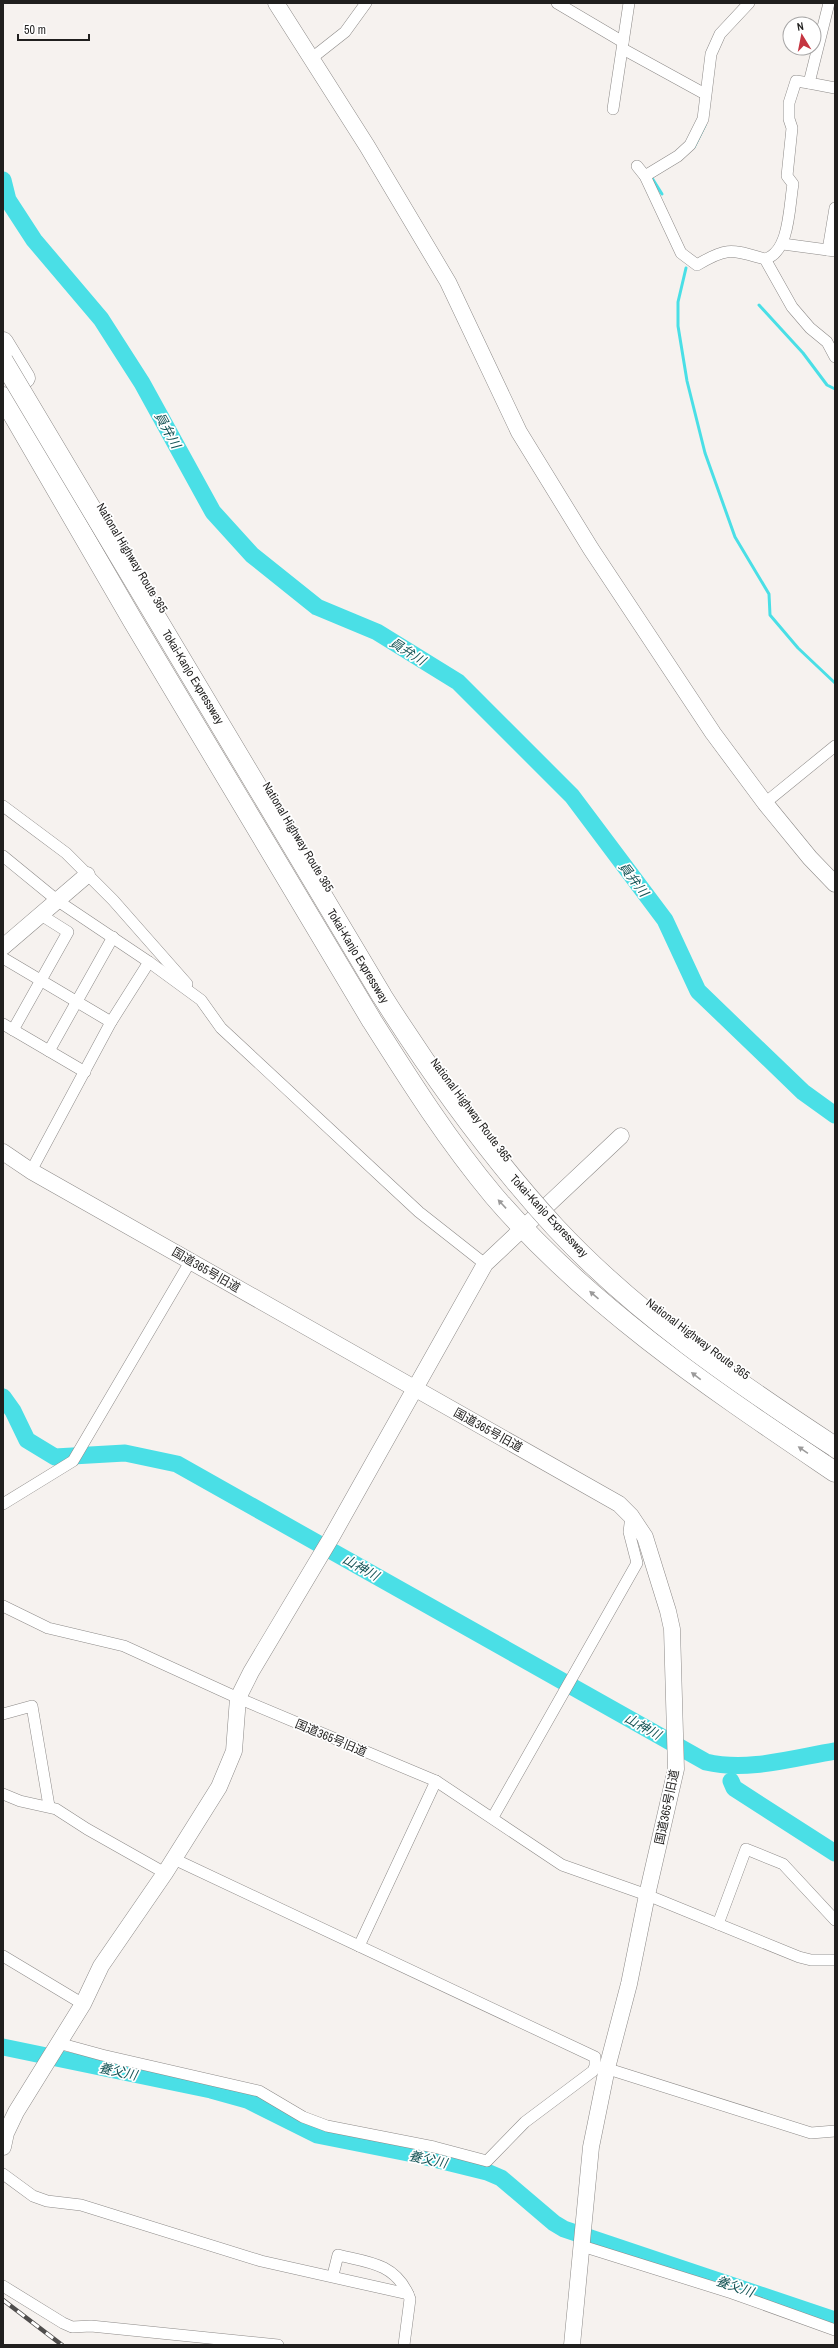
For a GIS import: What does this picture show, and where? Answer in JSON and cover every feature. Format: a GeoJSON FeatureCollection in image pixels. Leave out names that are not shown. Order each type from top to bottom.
{"type":"FeatureCollection","features":[{"type":"Feature","properties":{"kind":"highway","name":"National Highway Route 365"},"geometry":{"type":"LineString","coordinates":[[3,342],[420,1038],[467,1108],[516,1170],[608,1266],[690,1336],[835,1436]]}},
{"type":"Feature","properties":{"kind":"highway","name":"Tokai-Kanjo Expressway"},"geometry":{"type":"LineString","coordinates":[[3,361],[382,996],[420,1057],[476,1132],[556,1228],[601,1272],[655,1318],[713,1364],[835,1447]]}},
{"type":"Feature","properties":{"kind":"highway"},"geometry":{"type":"LineString","coordinates":[[3,397],[133,620],[372,1021],[454,1144],[494,1196],[523,1227],[595,1296],[653,1343],[727,1399],[835,1472]]}},
{"type":"Feature","properties":{"kind":"street"},"geometry":{"type":"LineString","coordinates":[[276,3],[312,58],[448,282],[519,432],[592,549],[673,675],[765,803],[810,858],[835,884]]}},
{"type":"Feature","properties":{"kind":"street"},"geometry":{"type":"LineString","coordinates":[[312,58],[345,32],[366,3]]}},
{"type":"Feature","properties":{"kind":"street"},"geometry":{"type":"LineString","coordinates":[[557,3],[623,45],[705,94]]}},
{"type":"Feature","properties":{"kind":"street"},"geometry":{"type":"LineString","coordinates":[[613,109],[629,3]]}},
{"type":"Feature","properties":{"kind":"street"},"geometry":{"type":"LineString","coordinates":[[645,176],[678,156],[690,145],[703,119],[711,54],[720,34],[749,3]]}},
{"type":"Feature","properties":{"kind":"street"},"geometry":{"type":"LineString","coordinates":[[809,83],[829,3]]}},
{"type":"Feature","properties":{"kind":"street"},"geometry":{"type":"LineString","coordinates":[[765,259],[776,253],[783,244],[793,184],[787,176],[792,128],[789,119],[789,104],[796,81],[835,88]]}},
{"type":"Feature","properties":{"kind":"street"},"geometry":{"type":"LineString","coordinates":[[637,166],[645,176],[681,253],[697,265],[714,255],[735,250],[765,259],[792,307],[810,328],[827,342],[835,357]]}},
{"type":"Feature","properties":{"kind":"street"},"geometry":{"type":"LineString","coordinates":[[783,244],[831,251],[835,208]]}},
{"type":"Feature","properties":{"kind":"street"},"geometry":{"type":"LineString","coordinates":[[765,803],[835,746]]}},
{"type":"Feature","properties":{"kind":"street"},"geometry":{"type":"LineString","coordinates":[[3,806],[66,853],[114,900],[201,1000],[226,1032],[419,1212],[485,1264]]}},
{"type":"Feature","properties":{"kind":"street"},"geometry":{"type":"LineString","coordinates":[[3,856],[58,901],[113,937],[201,1000]]}},
{"type":"Feature","properties":{"kind":"street"},"geometry":{"type":"LineString","coordinates":[[87,875],[41,915],[3,956],[111,1022]]}},
{"type":"Feature","properties":{"kind":"street"},"geometry":{"type":"LineString","coordinates":[[41,915],[68,932],[40,980],[8,1027],[85,1072]]}},
{"type":"Feature","properties":{"kind":"street"},"geometry":{"type":"LineString","coordinates":[[49,1051],[113,937]]}},
{"type":"Feature","properties":{"kind":"street"},"geometry":{"type":"LineString","coordinates":[[31,1171],[111,1022],[149,962]]}},
{"type":"Feature","properties":{"kind":"street"},"geometry":{"type":"LineString","coordinates":[[3,2147],[11,2121],[56,2045],[83,2004],[101,1966],[165,1873],[225,1775],[234,1751],[238,1698],[251,1672],[331,1538],[485,1264],[621,1136]]}},
{"type":"Feature","properties":{"kind":"street","name":"国道365号旧道"},"geometry":{"type":"LineString","coordinates":[[3,1152],[31,1171],[190,1262],[619,1504],[630,1516],[645,1537],[664,1592],[672,1629],[676,1769],[647,1895]]}},
{"type":"Feature","properties":{"kind":"street"},"geometry":{"type":"LineString","coordinates":[[3,1504],[73,1461],[190,1262]]}},
{"type":"Feature","properties":{"kind":"street"},"geometry":{"type":"LineString","coordinates":[[493,1817],[637,1563],[629,1532],[630,1516]]}},
{"type":"Feature","properties":{"kind":"street","name":"国道365号旧道"},"geometry":{"type":"LineString","coordinates":[[3,1606],[48,1628],[124,1646],[238,1698],[436,1781],[493,1817],[562,1865],[647,1895],[799,1957],[811,1960],[835,1960]]}},
{"type":"Feature","properties":{"kind":"street"},"geometry":{"type":"LineString","coordinates":[[3,1714],[32,1706],[49,1806]]}},
{"type":"Feature","properties":{"kind":"street"},"geometry":{"type":"LineString","coordinates":[[359,1946],[436,1781]]}},
{"type":"Feature","properties":{"kind":"street"},"geometry":{"type":"LineString","coordinates":[[3,1794],[20,1802],[49,1806],[165,1873]]}},
{"type":"Feature","properties":{"kind":"street"},"geometry":{"type":"LineString","coordinates":[[718,1924],[746,1849],[783,1864],[835,1920]]}},
{"type":"Feature","properties":{"kind":"street"},"geometry":{"type":"LineString","coordinates":[[174,1859],[595,2057],[601,2067]]}},
{"type":"Feature","properties":{"kind":"street"},"geometry":{"type":"LineString","coordinates":[[572,2345],[591,2147],[601,2067],[629,1984],[647,1895]]}},
{"type":"Feature","properties":{"kind":"street"},"geometry":{"type":"LineString","coordinates":[[3,1956],[83,2004]]}},
{"type":"Feature","properties":{"kind":"street"},"geometry":{"type":"LineString","coordinates":[[56,2045],[259,2091],[304,2117],[326,2126],[434,2147],[486,2161],[525,2122],[593,2070],[601,2067],[811,2133],[835,2131]]}},
{"type":"Feature","properties":{"kind":"street"},"geometry":{"type":"LineString","coordinates":[[3,2174],[33,2196],[47,2201],[81,2205],[261,2260],[333,2275],[408,2294]]}},
{"type":"Feature","properties":{"kind":"street"},"geometry":{"type":"LineString","coordinates":[[582,2238],[835,2330]]}},
{"type":"Feature","properties":{"kind":"street"},"geometry":{"type":"LineString","coordinates":[[333,2275],[338,2255],[384,2267],[403,2282],[410,2299],[404,2345]]}},
{"type":"Feature","properties":{"kind":"street"},"geometry":{"type":"LineString","coordinates":[[3,2286],[72,2327],[91,2326],[278,2345]]}},
{"type":"Feature","properties":{"kind":"waterway"},"geometry":{"type":"LineString","coordinates":[[694,147],[705,125]]}},
{"type":"Feature","properties":{"kind":"waterway"},"geometry":{"type":"LineString","coordinates":[[652,178],[662,194]]}},
{"type":"Feature","properties":{"kind":"waterway","name":"員弁川"},"geometry":{"type":"LineString","coordinates":[[3,180],[8,200],[34,240],[101,319],[142,383],[213,512],[252,555],[317,607],[377,632],[458,682],[572,796],[665,920],[698,991],[803,1092],[835,1115]]}},
{"type":"Feature","properties":{"kind":"waterway"},"geometry":{"type":"LineString","coordinates":[[686,268],[678,302],[678,326],[687,381],[705,453],[735,537],[769,594],[770,615],[798,648],[835,683]]}},
{"type":"Feature","properties":{"kind":"waterway"},"geometry":{"type":"LineString","coordinates":[[759,305],[803,353],[827,385],[835,389]]}},
{"type":"Feature","properties":{"kind":"waterway","name":"山神川"},"geometry":{"type":"LineString","coordinates":[[3,1397],[13,1411],[27,1440],[55,1457],[125,1453],[177,1464],[706,1762],[722,1765],[754,1765],[835,1751]]}},
{"type":"Feature","properties":{"kind":"waterway","name":"山神川"},"geometry":{"type":"LineString","coordinates":[[731,1781],[734,1788],[835,1853]]}},
{"type":"Feature","properties":{"kind":"waterway","name":"養父川"},"geometry":{"type":"LineString","coordinates":[[3,2047],[211,2090],[247,2100],[317,2135],[418,2155],[487,2172],[501,2178],[554,2223],[564,2229],[835,2320]]}},
{"type":"Feature","properties":{"kind":"railway"},"geometry":{"type":"LineString","coordinates":[[3,2300],[62,2345]]}}]}
